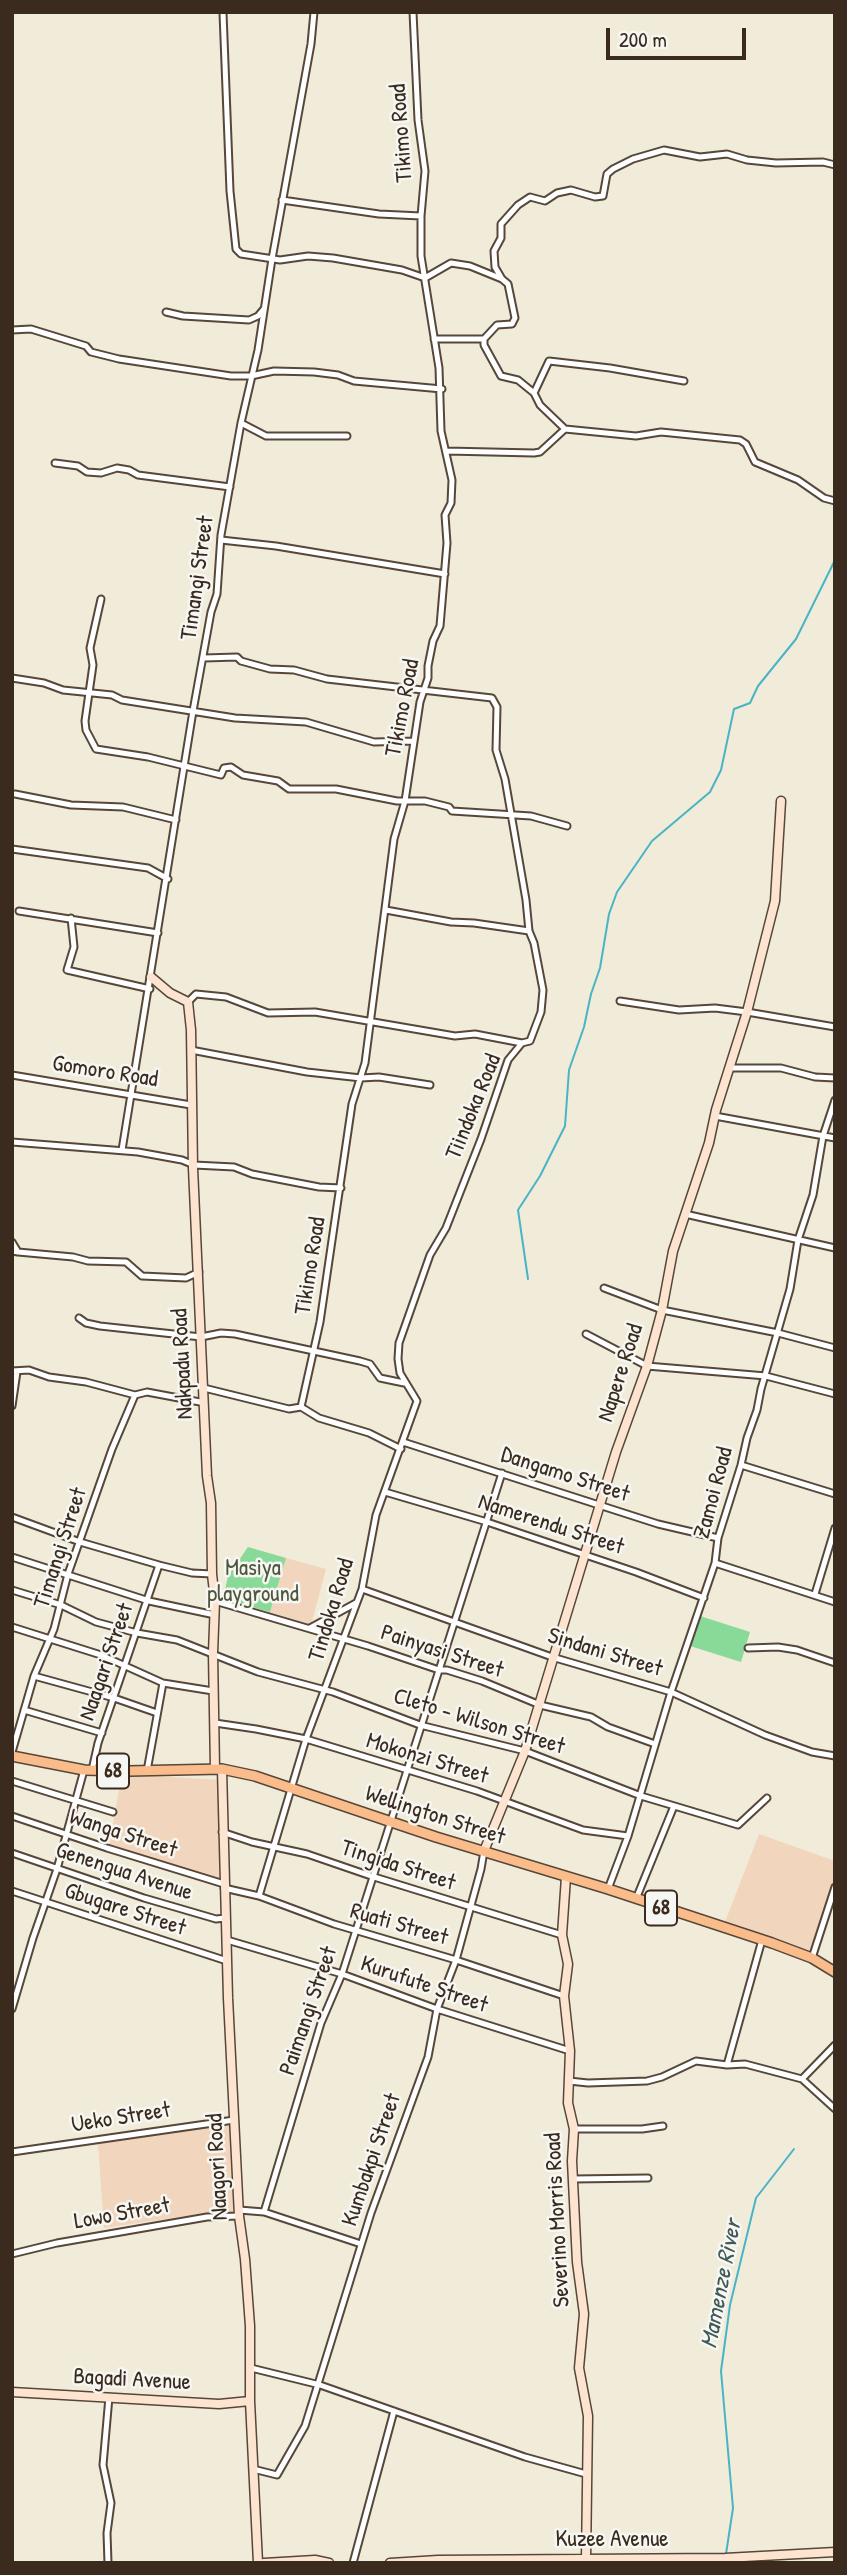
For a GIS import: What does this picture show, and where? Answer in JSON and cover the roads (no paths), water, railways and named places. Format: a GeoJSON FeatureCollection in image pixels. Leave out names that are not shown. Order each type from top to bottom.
{"type":"FeatureCollection","features":[{"type":"Feature","properties":{"kind":"main road","name":"Wellington Street"},"geometry":{"type":"LineString","coordinates":[[12,1754],[88,1770],[218,1769],[255,1776],[389,1822],[608,1889],[762,1940],[812,1958],[835,1972]]}},
{"type":"Feature","properties":{"kind":"street","name":"Timangi Street"},"geometry":{"type":"LineString","coordinates":[[122,1150],[193,711],[211,612],[217,594],[220,540],[265,308],[314,12]]}},
{"type":"Feature","properties":{"kind":"street","name":"Tikimo Road"},"geometry":{"type":"LineString","coordinates":[[301,1407],[315,1352],[341,1188],[343,1152],[352,1104],[361,1078],[376,987],[378,953],[394,839],[405,801],[433,641],[440,626],[447,543],[445,515],[451,503],[452,480],[441,431],[442,389],[421,256],[425,171],[418,120],[413,12]]}},
{"type":"Feature","properties":{"kind":"street"},"geometry":{"type":"LineString","coordinates":[[223,13],[230,191],[236,249],[241,254],[280,260],[309,256],[333,258],[401,270],[425,278],[451,263],[470,266],[508,284],[515,318],[512,324],[498,325],[484,339],[435,339]]}},
{"type":"Feature","properties":{"kind":"street"},"geometry":{"type":"LineString","coordinates":[[502,279],[495,267],[495,251],[501,238],[501,224],[518,205],[530,197],[545,201],[557,193],[571,190],[595,197],[603,196],[607,174],[633,159],[664,150],[700,157],[727,154],[747,160],[776,163],[823,162],[835,165]]}},
{"type":"Feature","properties":{"kind":"street"},"geometry":{"type":"LineString","coordinates":[[282,200],[379,214],[421,216]]}},
{"type":"Feature","properties":{"kind":"street"},"geometry":{"type":"LineString","coordinates":[[166,312],[183,316],[250,320],[265,308]]}},
{"type":"Feature","properties":{"kind":"street"},"geometry":{"type":"LineString","coordinates":[[12,330],[31,329],[86,346],[91,352],[119,359],[231,376],[251,376],[274,371],[314,372],[338,375],[354,381],[442,389]]}},
{"type":"Feature","properties":{"kind":"street"},"geometry":{"type":"LineString","coordinates":[[484,339],[484,345],[501,376],[518,380],[534,393],[540,405],[565,429],[636,436],[661,432],[740,440],[746,443],[755,462],[798,480],[824,498],[835,501]]}},
{"type":"Feature","properties":{"kind":"street"},"geometry":{"type":"LineString","coordinates":[[534,393],[549,361],[684,381]]}},
{"type":"Feature","properties":{"kind":"street"},"geometry":{"type":"LineString","coordinates":[[241,423],[266,436],[347,436]]}},
{"type":"Feature","properties":{"kind":"street"},"geometry":{"type":"LineString","coordinates":[[447,451],[540,452],[565,429]]}},
{"type":"Feature","properties":{"kind":"street"},"geometry":{"type":"LineString","coordinates":[[55,463],[78,466],[87,472],[102,473],[117,468],[138,475],[230,487]]}},
{"type":"Feature","properties":{"kind":"street"},"geometry":{"type":"LineString","coordinates":[[220,540],[276,546],[445,574]]}},
{"type":"Feature","properties":{"kind":"street"},"geometry":{"type":"LineString","coordinates":[[101,599],[90,648],[93,665],[85,721],[86,730],[96,749],[149,757],[221,775],[224,768],[231,767],[243,775],[278,781],[289,789],[327,788],[405,801],[425,801],[449,807],[452,811],[531,816],[567,826]]}},
{"type":"Feature","properties":{"kind":"street"},"geometry":{"type":"LineString","coordinates":[[204,658],[237,657],[241,661],[270,669],[294,670],[327,679],[424,691]]}},
{"type":"Feature","properties":{"kind":"street"},"geometry":{"type":"LineString","coordinates":[[12,678],[44,683],[64,690],[112,695],[122,700],[193,711],[279,722],[306,722],[380,743],[414,741]]}},
{"type":"Feature","properties":{"kind":"street","name":"Tiindoka Road"},"geometry":{"type":"LineString","coordinates":[[403,1442],[417,1401],[404,1382],[398,1359],[399,1343],[430,1255],[446,1228],[481,1139],[508,1060],[522,1043],[530,1041],[541,1012],[543,990],[529,931],[505,779],[496,750],[497,706],[492,698],[424,691]]}},
{"type":"Feature","properties":{"kind":"street"},"geometry":{"type":"LineString","coordinates":[[15,794],[71,804],[123,807],[176,820]]}},
{"type":"Feature","properties":{"kind":"street","name":"Napere Road"},"geometry":{"type":"LineString","coordinates":[[484,1851],[525,1751],[600,1504],[636,1391],[647,1366],[662,1310],[673,1251],[709,1143],[747,1012],[775,901],[781,801]]}},
{"type":"Feature","properties":{"kind":"street"},"geometry":{"type":"LineString","coordinates":[[12,849],[148,868],[168,878]]}},
{"type":"Feature","properties":{"kind":"street"},"geometry":{"type":"LineString","coordinates":[[386,910],[451,922],[529,931]]}},
{"type":"Feature","properties":{"kind":"street"},"geometry":{"type":"LineString","coordinates":[[19,911],[158,933]]}},
{"type":"Feature","properties":{"kind":"street"},"geometry":{"type":"LineString","coordinates":[[71,918],[74,947],[67,970],[150,989]]}},
{"type":"Feature","properties":{"kind":"street"},"geometry":{"type":"LineString","coordinates":[[151,977],[170,993],[188,1002],[196,995],[226,997],[268,1013],[314,1012],[456,1036],[475,1034],[522,1043]]}},
{"type":"Feature","properties":{"kind":"street"},"geometry":{"type":"LineString","coordinates":[[620,1001],[679,1010],[747,1012],[835,1027]]}},
{"type":"Feature","properties":{"kind":"street","name":"Nakpadu Road"},"geometry":{"type":"LineString","coordinates":[[188,1002],[207,1476],[211,1503],[215,1601],[213,1691],[218,1769]]}},
{"type":"Feature","properties":{"kind":"street"},"geometry":{"type":"LineString","coordinates":[[191,1050],[307,1072],[361,1078],[379,1077],[430,1085]]}},
{"type":"Feature","properties":{"kind":"street"},"geometry":{"type":"LineString","coordinates":[[729,1068],[781,1068],[815,1077],[835,1078]]}},
{"type":"Feature","properties":{"kind":"street","name":"Gomoro Road"},"geometry":{"type":"LineString","coordinates":[[12,1075],[191,1105]]}},
{"type":"Feature","properties":{"kind":"street","name":"Zamoi Road"},"geometry":{"type":"LineString","coordinates":[[608,1889],[628,1836],[671,1692],[715,1563],[718,1538],[778,1333],[795,1267],[798,1240],[813,1195],[823,1136],[835,1100]]}},
{"type":"Feature","properties":{"kind":"street"},"geometry":{"type":"LineString","coordinates":[[715,1116],[835,1138]]}},
{"type":"Feature","properties":{"kind":"street"},"geometry":{"type":"LineString","coordinates":[[12,1142],[122,1150],[182,1160],[194,1165],[234,1167],[252,1174],[319,1187],[341,1188]]}},
{"type":"Feature","properties":{"kind":"street"},"geometry":{"type":"LineString","coordinates":[[685,1214],[835,1248]]}},
{"type":"Feature","properties":{"kind":"street"},"geometry":{"type":"LineString","coordinates":[[12,1242],[15,1252],[73,1257],[88,1261],[126,1262],[142,1276],[186,1278],[199,1284]]}},
{"type":"Feature","properties":{"kind":"street"},"geometry":{"type":"LineString","coordinates":[[186,1278],[199,1272]]}},
{"type":"Feature","properties":{"kind":"street"},"geometry":{"type":"LineString","coordinates":[[604,1288],[662,1310],[778,1333],[835,1348]]}},
{"type":"Feature","properties":{"kind":"street"},"geometry":{"type":"LineString","coordinates":[[79,1318],[86,1324],[201,1337],[221,1333],[235,1334],[370,1364],[380,1378],[404,1382]]}},
{"type":"Feature","properties":{"kind":"street"},"geometry":{"type":"LineString","coordinates":[[586,1334],[647,1366],[766,1376],[835,1394]]}},
{"type":"Feature","properties":{"kind":"street"},"geometry":{"type":"LineString","coordinates":[[12,1406],[14,1372],[29,1370],[135,1395],[147,1392],[204,1401]]}},
{"type":"Feature","properties":{"kind":"street"},"geometry":{"type":"LineString","coordinates":[[204,1388],[289,1409],[301,1407],[319,1419],[369,1433],[401,1449]]}},
{"type":"Feature","properties":{"kind":"street","name":"Timangi Street"},"geometry":{"type":"LineString","coordinates":[[12,1754],[34,1676],[61,1605],[68,1574],[112,1449],[135,1395]]}},
{"type":"Feature","properties":{"kind":"street","name":"Dangamo Street"},"geometry":{"type":"LineString","coordinates":[[403,1442],[658,1524],[718,1538]]}},
{"type":"Feature","properties":{"kind":"street","name":"Tindoka Road"},"geometry":{"type":"LineString","coordinates":[[259,1896],[306,1739],[362,1589],[376,1515],[403,1442]]}},
{"type":"Feature","properties":{"kind":"street"},"geometry":{"type":"LineString","coordinates":[[741,1465],[835,1494]]}},
{"type":"Feature","properties":{"kind":"street","name":"Paimangi Street"},"geometry":{"type":"LineString","coordinates":[[264,2212],[321,2023],[342,1974],[419,1725],[502,1474]]}},
{"type":"Feature","properties":{"kind":"street","name":"Namerendu Street"},"geometry":{"type":"LineString","coordinates":[[385,1492],[487,1522],[704,1598]]}},
{"type":"Feature","properties":{"kind":"street"},"geometry":{"type":"LineString","coordinates":[[12,1517],[80,1542],[159,1565],[192,1573],[212,1574]]}},
{"type":"Feature","properties":{"kind":"street"},"geometry":{"type":"LineString","coordinates":[[815,1594],[832,1548],[835,1528]]}},
{"type":"Feature","properties":{"kind":"street"},"geometry":{"type":"LineString","coordinates":[[12,1558],[146,1600],[215,1615]]}},
{"type":"Feature","properties":{"kind":"street"},"geometry":{"type":"LineString","coordinates":[[715,1563],[835,1602]]}},
{"type":"Feature","properties":{"kind":"street","name":"Naagari Street"},"geometry":{"type":"LineString","coordinates":[[12,2009],[77,1800],[126,1666],[159,1565]]}},
{"type":"Feature","properties":{"kind":"street","name":"Sindani Street"},"geometry":{"type":"LineString","coordinates":[[362,1589],[552,1657],[671,1692],[765,1735],[812,1752],[835,1756]]}},
{"type":"Feature","properties":{"kind":"street","name":"Cleto - Wilson Street"},"geometry":{"type":"LineString","coordinates":[[12,1590],[61,1605],[96,1622],[177,1640],[258,1672],[325,1690],[419,1725],[525,1751],[641,1796],[738,1825],[767,1798]]}},
{"type":"Feature","properties":{"kind":"street","name":"Painyasi Street"},"geometry":{"type":"LineString","coordinates":[[215,1601],[482,1681],[540,1704],[591,1717],[608,1727],[655,1744]]}},
{"type":"Feature","properties":{"kind":"street"},"geometry":{"type":"LineString","coordinates":[[310,1628],[356,1603]]}},
{"type":"Feature","properties":{"kind":"street"},"geometry":{"type":"LineString","coordinates":[[12,1627],[102,1655],[163,1683],[213,1691]]}},
{"type":"Feature","properties":{"kind":"street"},"geometry":{"type":"LineString","coordinates":[[748,1648],[778,1647],[797,1650],[835,1663]]}},
{"type":"Feature","properties":{"kind":"street"},"geometry":{"type":"LineString","coordinates":[[34,1676],[157,1713]]}},
{"type":"Feature","properties":{"kind":"street"},"geometry":{"type":"LineString","coordinates":[[147,1771],[163,1683]]}},
{"type":"Feature","properties":{"kind":"street"},"geometry":{"type":"LineString","coordinates":[[24,1710],[102,1733]]}},
{"type":"Feature","properties":{"kind":"street","name":"Mokonzi Street"},"geometry":{"type":"LineString","coordinates":[[215,1723],[306,1739],[477,1791],[583,1830],[628,1836]]}},
{"type":"Feature","properties":{"kind":"street","name":"Naagori Road"},"geometry":{"type":"LineString","coordinates":[[218,1769],[239,2213],[245,2259],[251,2368],[250,2401],[258,2563]]}},
{"type":"Feature","properties":{"kind":"street"},"geometry":{"type":"LineString","coordinates":[[12,1781],[113,1812]]}},
{"type":"Feature","properties":{"kind":"street"},"geometry":{"type":"LineString","coordinates":[[636,1899],[674,1806]]}},
{"type":"Feature","properties":{"kind":"street","name":"Wanga Street"},"geometry":{"type":"LineString","coordinates":[[12,1816],[224,1886]]}},
{"type":"Feature","properties":{"kind":"street","name":"Tingida Street"},"geometry":{"type":"LineString","coordinates":[[222,1832],[307,1854],[562,1935]]}},
{"type":"Feature","properties":{"kind":"street","name":"Kumbakpi Street"},"geometry":{"type":"LineString","coordinates":[[253,2469],[277,2475],[305,2426],[320,2385],[361,2244],[428,2057],[437,2009],[456,1960],[484,1851]]}},
{"type":"Feature","properties":{"kind":"street","name":"Genengua Avenue"},"geometry":{"type":"LineString","coordinates":[[12,1853],[180,1909],[216,1919],[226,1918]]}},
{"type":"Feature","properties":{"kind":"street","name":"Severino Morris Road"},"geometry":{"type":"LineString","coordinates":[[566,1877],[562,1935],[568,1964],[564,1996],[569,2051],[568,2103],[573,2129],[577,2262],[584,2314],[579,2368],[588,2416],[586,2560]]}},
{"type":"Feature","properties":{"kind":"street","name":"Ruati Street"},"geometry":{"type":"LineString","coordinates":[[224,1886],[354,1931],[456,1960],[564,1996]]}},
{"type":"Feature","properties":{"kind":"street"},"geometry":{"type":"LineString","coordinates":[[812,1958],[835,1887]]}},
{"type":"Feature","properties":{"kind":"street","name":"Gbugare Street"},"geometry":{"type":"LineString","coordinates":[[12,1891],[228,1961]]}},
{"type":"Feature","properties":{"kind":"street","name":"Kurufute Street"},"geometry":{"type":"LineString","coordinates":[[227,1940],[342,1974],[437,2009],[569,2051]]}},
{"type":"Feature","properties":{"kind":"street"},"geometry":{"type":"LineString","coordinates":[[727,2066],[762,1940]]}},
{"type":"Feature","properties":{"kind":"street"},"geometry":{"type":"LineString","coordinates":[[802,2078],[833,2050]]}},
{"type":"Feature","properties":{"kind":"street"},"geometry":{"type":"LineString","coordinates":[[569,2081],[647,2081],[696,2061],[727,2066],[745,2064],[802,2078],[835,2109]]}},
{"type":"Feature","properties":{"kind":"street","name":"Ueko Street"},"geometry":{"type":"LineString","coordinates":[[12,2152],[235,2120]]}},
{"type":"Feature","properties":{"kind":"street"},"geometry":{"type":"LineString","coordinates":[[573,2129],[642,2129],[663,2126]]}},
{"type":"Feature","properties":{"kind":"street"},"geometry":{"type":"LineString","coordinates":[[573,2179],[648,2178]]}},
{"type":"Feature","properties":{"kind":"street","name":"Lowo Street"},"geometry":{"type":"LineString","coordinates":[[12,2254],[57,2243],[207,2217],[264,2212],[361,2244]]}},
{"type":"Feature","properties":{"kind":"street"},"geometry":{"type":"LineString","coordinates":[[251,2368],[320,2385],[525,2457],[586,2474]]}},
{"type":"Feature","properties":{"kind":"street","name":"Bagadi Avenue"},"geometry":{"type":"LineString","coordinates":[[12,2392],[219,2404],[250,2401]]}},
{"type":"Feature","properties":{"kind":"street"},"geometry":{"type":"LineString","coordinates":[[108,2563],[107,2533],[111,2503],[103,2465],[109,2397]]}},
{"type":"Feature","properties":{"kind":"street"},"geometry":{"type":"LineString","coordinates":[[354,2563],[394,2411]]}},
{"type":"Feature","properties":{"kind":"street","name":"Kuzee Avenue"},"geometry":{"type":"LineString","coordinates":[[390,2563],[725,2558],[835,2552]]}},
{"type":"Feature","properties":{"kind":"street"},"geometry":{"type":"LineString","coordinates":[[264,2563],[315,2560],[329,2563]]}},
{"type":"Feature","properties":{"kind":"waterway"},"geometry":{"type":"LineString","coordinates":[[528,1279],[518,1210],[540,1176],[565,1126],[569,1070],[600,968],[609,914],[617,892],[652,841],[710,792],[721,770],[734,709],[750,703],[758,686],[796,639],[835,560]]}},
{"type":"Feature","properties":{"kind":"waterway","name":"Mamenze River"},"geometry":{"type":"LineString","coordinates":[[726,2554],[733,2508],[721,2371],[730,2305],[756,2198],[794,2149]]}},
{"type":"Feature","properties":{"kind":"park label","name":"Masiya playground"},"geometry":{"type":"Point","coordinates":[253,1582]}}]}
